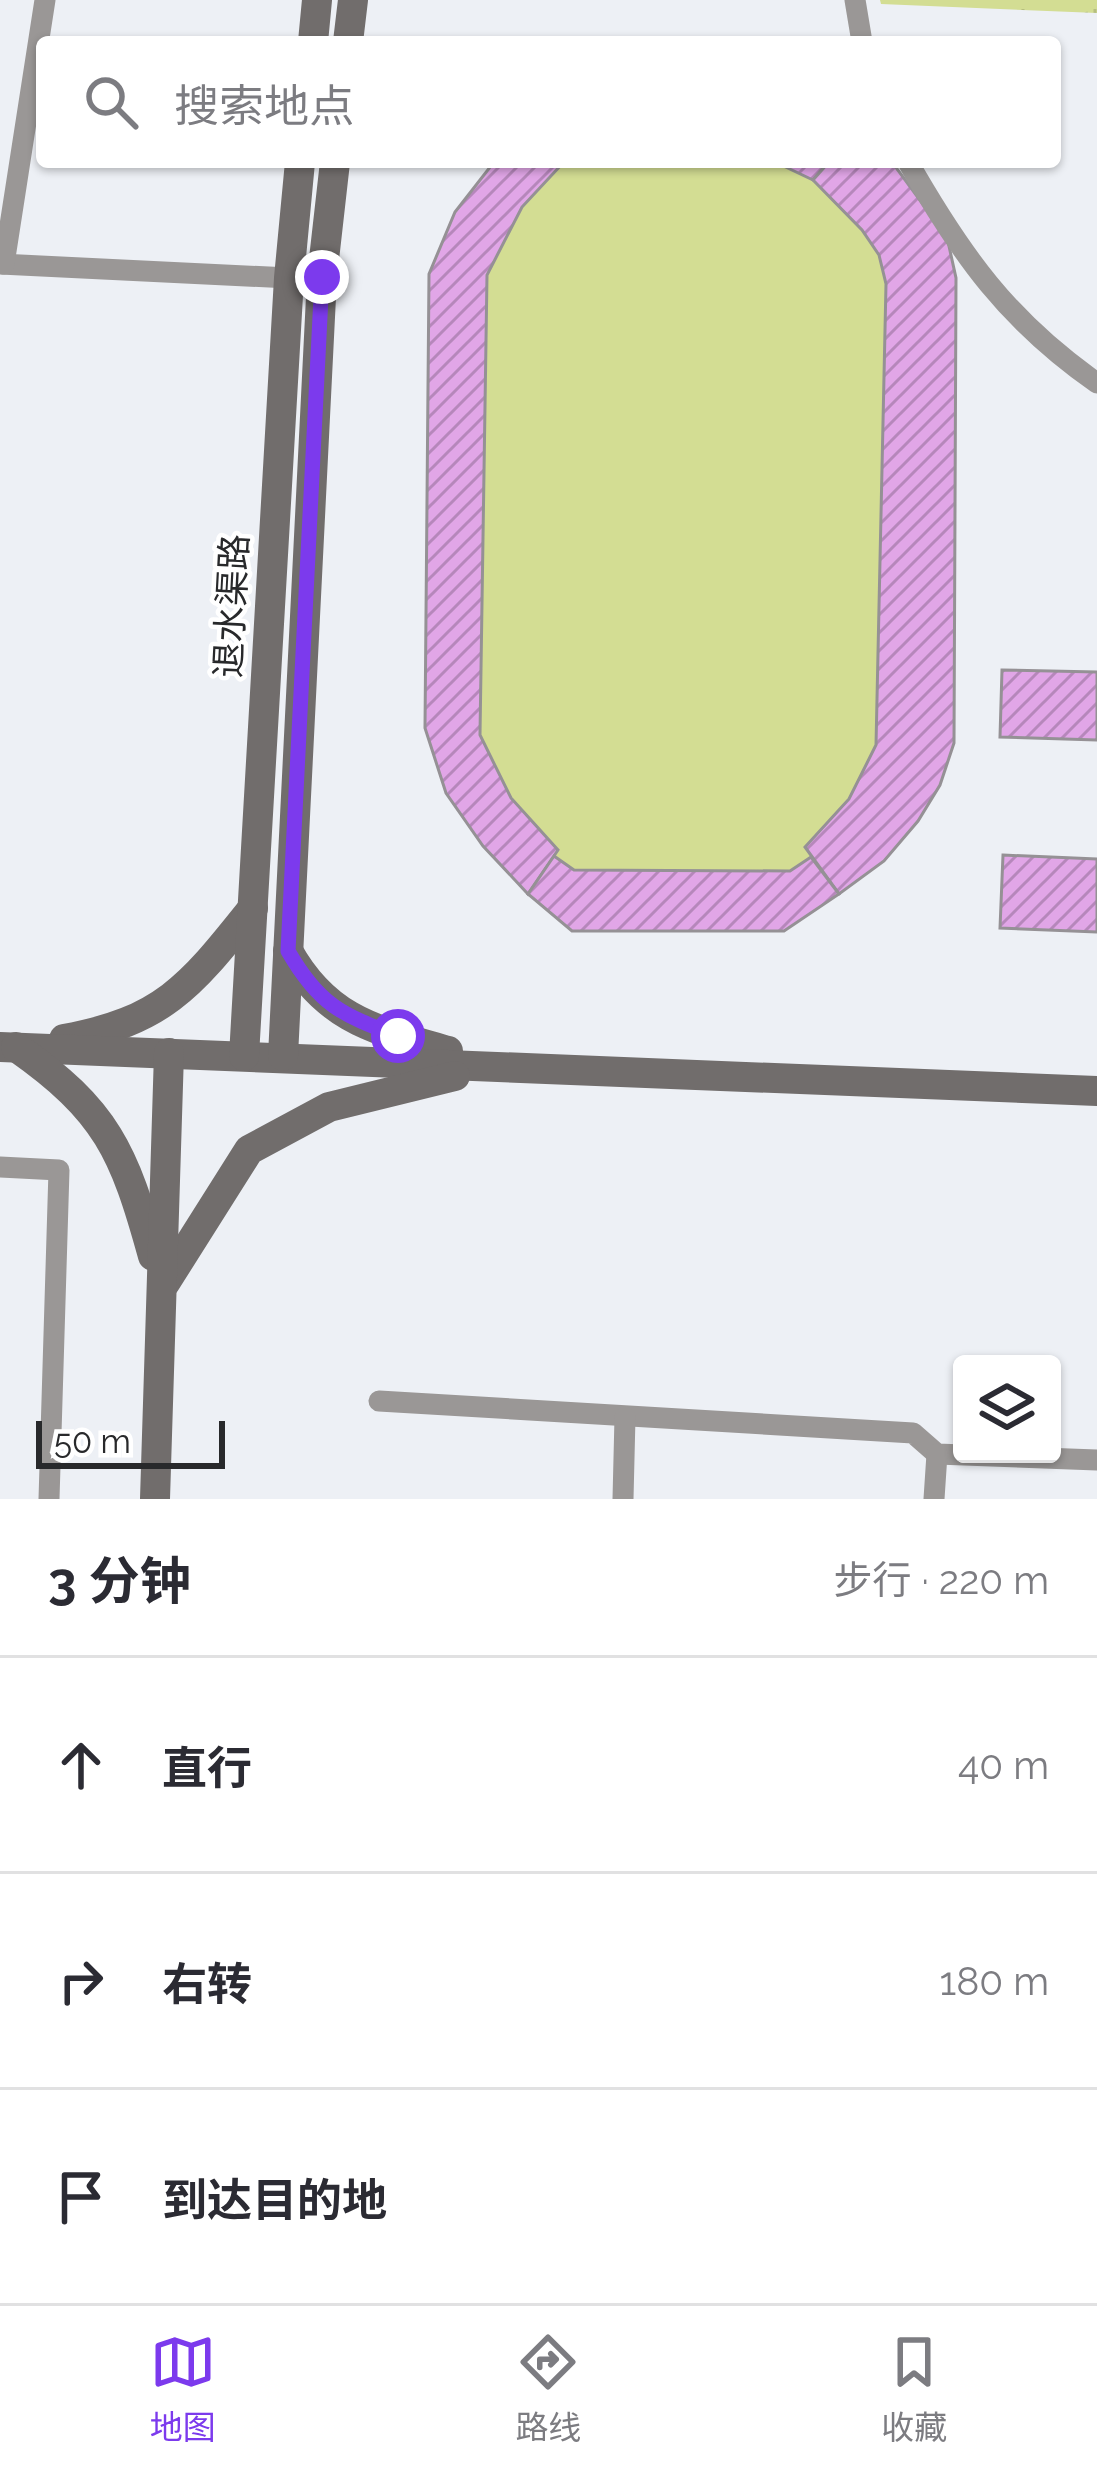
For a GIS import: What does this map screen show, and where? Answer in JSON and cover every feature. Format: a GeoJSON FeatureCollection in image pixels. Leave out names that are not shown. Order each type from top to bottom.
{"type":"FeatureCollection","features":[{"type":"Feature","properties":{"kind":"main road"},"geometry":{"type":"LineString","coordinates":[[314,36],[317,0]]}},
{"type":"Feature","properties":{"kind":"main road"},"geometry":{"type":"LineString","coordinates":[[349,36],[353,0]]}},
{"type":"Feature","properties":{"kind":"main road","name":"退水渠路"},"geometry":{"type":"LineString","coordinates":[[244,1056],[289,278],[300,168]]}},
{"type":"Feature","properties":{"kind":"main road"},"geometry":{"type":"LineString","coordinates":[[283,1056],[322,277],[334,168]]}},
{"type":"Feature","properties":{"kind":"main road"},"geometry":{"type":"LineString","coordinates":[[8,1047],[88,1034],[170,1000],[201,973],[253,908]]}},
{"type":"Feature","properties":{"kind":"main road"},"geometry":{"type":"LineString","coordinates":[[288,951],[307,983],[337,1013],[500,1066]]}},
{"type":"Feature","properties":{"kind":"main road"},"geometry":{"type":"LineString","coordinates":[[8,1047],[1097,1091]]}},
{"type":"Feature","properties":{"kind":"main road"},"geometry":{"type":"LineString","coordinates":[[8,1047],[99,1116],[141,1212],[162,1288]]}},
{"type":"Feature","properties":{"kind":"main road"},"geometry":{"type":"LineString","coordinates":[[155,1499],[169,1053]]}},
{"type":"Feature","properties":{"kind":"main road"},"geometry":{"type":"LineString","coordinates":[[162,1288],[249,1150],[329,1107],[500,1066]]}},
{"type":"Feature","properties":{"kind":"street"},"geometry":{"type":"LineString","coordinates":[[39,36],[45,0]]}},
{"type":"Feature","properties":{"kind":"street"},"geometry":{"type":"LineString","coordinates":[[855,0],[861,36]]}},
{"type":"Feature","properties":{"kind":"street"},"geometry":{"type":"LineString","coordinates":[[36,55],[2,264],[289,278]]}},
{"type":"Feature","properties":{"kind":"street"},"geometry":{"type":"LineString","coordinates":[[912,168],[966,259],[1011,315],[1097,383]]}},
{"type":"Feature","properties":{"kind":"street"},"geometry":{"type":"LineString","coordinates":[[0,1167],[59,1170],[49,1499]]}},
{"type":"Feature","properties":{"kind":"street"},"geometry":{"type":"LineString","coordinates":[[379,1401],[913,1433],[937,1454],[1097,1460]]}},
{"type":"Feature","properties":{"kind":"street"},"geometry":{"type":"LineString","coordinates":[[622,1499],[625,1417]]}},
{"type":"Feature","properties":{"kind":"street"},"geometry":{"type":"LineString","coordinates":[[934,1499],[937,1454]]}},
{"type":"Feature","properties":{"kind":"green space"},"geometry":{"type":"Polygon","coordinates":[[[880,0],[1097,0],[1097,13],[881,4],[880,0]]]}},
{"type":"Feature","properties":{"kind":"green space"},"geometry":{"type":"Polygon","coordinates":[[[489,168],[896,168],[922,200],[954,743],[940,785],[884,861],[784,931],[572,931],[501,865],[448,789],[425,728],[429,274],[455,212],[489,168]]]}},
{"type":"Feature","properties":{"kind":"building"},"geometry":{"type":"Polygon","coordinates":[[[489,168],[558,168],[522,207],[487,275],[480,735],[511,798],[558,850],[528,894],[483,846],[446,793],[425,728],[429,274],[455,212],[489,168]]]}},
{"type":"Feature","properties":{"kind":"building"},"geometry":{"type":"Polygon","coordinates":[[[788,168],[824,168],[813,180],[788,168]]]}},
{"type":"Feature","properties":{"kind":"building"},"geometry":{"type":"Polygon","coordinates":[[[824,168],[896,168],[947,237],[956,278],[954,743],[940,785],[918,821],[884,861],[839,894],[805,847],[849,799],[876,745],[886,284],[879,255],[862,230],[813,180],[824,168]]]}},
{"type":"Feature","properties":{"kind":"building"},"geometry":{"type":"Polygon","coordinates":[[[1002,670],[1097,672],[1097,740],[1000,737],[1002,670]]]}},
{"type":"Feature","properties":{"kind":"building"},"geometry":{"type":"Polygon","coordinates":[[[1003,855],[1097,859],[1097,932],[1000,928],[1003,855]]]}},
{"type":"Feature","properties":{"kind":"building"},"geometry":{"type":"Polygon","coordinates":[[[554,856],[574,870],[790,871],[811,857],[839,894],[784,931],[572,931],[528,894],[554,856]]]}},
{"type":"Feature","properties":{"kind":"route"},"geometry":{"type":"LineString","coordinates":[[322,277],[288,951],[307,983],[337,1013],[398,1036]]}}]}
